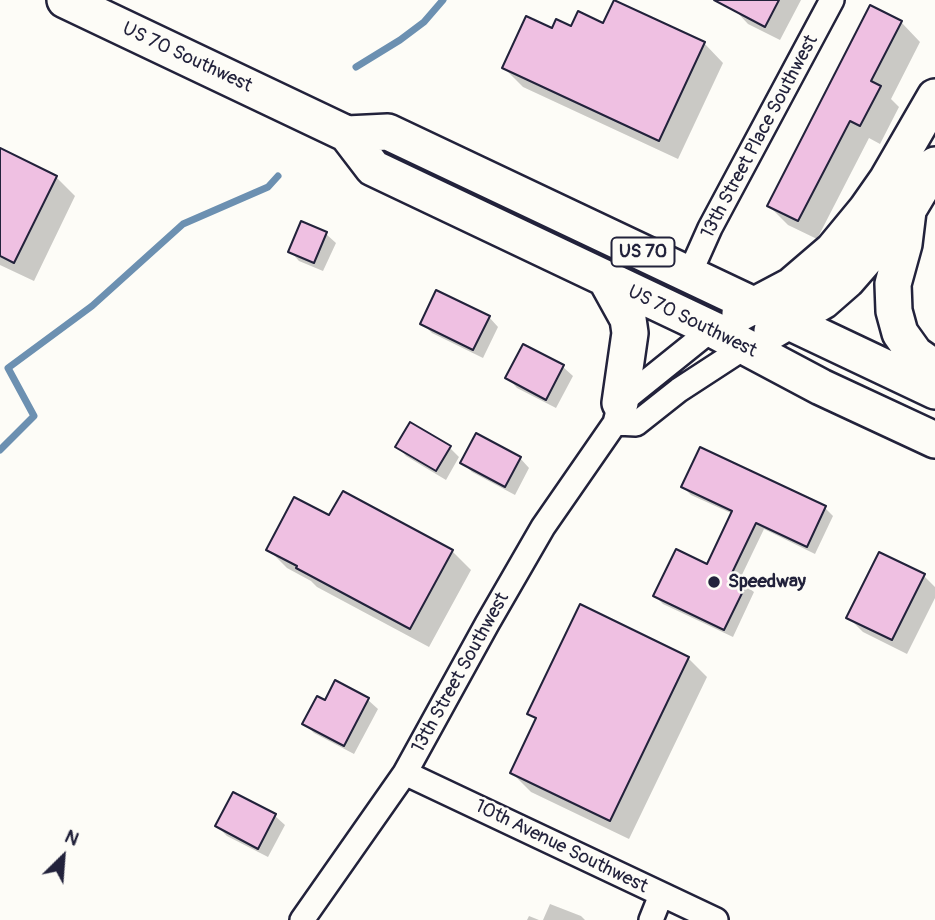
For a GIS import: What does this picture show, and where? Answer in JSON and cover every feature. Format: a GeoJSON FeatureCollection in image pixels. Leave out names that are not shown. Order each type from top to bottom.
{"type":"FeatureCollection","features":[{"type":"Feature","properties":{"kind":"main road","name":"US 70 Southwest"},"geometry":{"type":"LineString","coordinates":[[65,0],[347,134],[373,167],[712,329],[821,387],[935,440]]}},
{"type":"Feature","properties":{"kind":"main road","name":"13th Street Southwest"},"geometry":{"type":"LineString","coordinates":[[712,329],[791,286],[833,250],[887,180],[935,97]]}},
{"type":"Feature","properties":{"kind":"main road","name":"US 70 Southwest"},"geometry":{"type":"LineString","coordinates":[[347,134],[388,132],[935,391]]}},
{"type":"Feature","properties":{"kind":"main road"},"geometry":{"type":"LineString","coordinates":[[744,346],[823,301],[848,280],[908,210],[935,165]]}},
{"type":"Feature","properties":{"kind":"main road"},"geometry":{"type":"LineString","coordinates":[[908,210],[904,244],[894,280],[894,311],[900,332],[915,354],[935,368]]}},
{"type":"Feature","properties":{"kind":"main road"},"geometry":{"type":"LineString","coordinates":[[607,281],[628,318],[630,333],[617,413]]}},
{"type":"Feature","properties":{"kind":"street","name":"13th Street Place Southwest"},"geometry":{"type":"LineString","coordinates":[[689,275],[710,228],[832,0]]}},
{"type":"Feature","properties":{"kind":"street","name":"13th Street Southwest"},"geometry":{"type":"LineString","coordinates":[[302,920],[405,773],[543,527],[617,413],[712,329]]}},
{"type":"Feature","properties":{"kind":"street"},"geometry":{"type":"LineString","coordinates":[[617,413],[636,424],[679,390],[744,346]]}},
{"type":"Feature","properties":{"kind":"street","name":"10th Avenue Southwest"},"geometry":{"type":"LineString","coordinates":[[405,773],[716,920]]}},
{"type":"Feature","properties":{"kind":"street"},"geometry":{"type":"LineString","coordinates":[[651,920],[661,895]]}},
{"type":"Feature","properties":{"kind":"building"},"geometry":{"type":"Polygon","coordinates":[[[614,0],[705,42],[659,141],[502,68],[526,16],[552,28],[556,19],[571,26],[578,11],[603,23],[614,0]]]}},
{"type":"Feature","properties":{"kind":"building"},"geometry":{"type":"Polygon","coordinates":[[[714,0],[779,0],[765,27],[714,0]]]}},
{"type":"Feature","properties":{"kind":"building"},"geometry":{"type":"Polygon","coordinates":[[[870,5],[902,21],[871,81],[881,86],[860,126],[850,121],[798,221],[767,206],[870,5]]]}},
{"type":"Feature","properties":{"kind":"building"},"geometry":{"type":"Polygon","coordinates":[[[0,148],[57,176],[14,263],[0,256],[0,148]]]}},
{"type":"Feature","properties":{"kind":"building"},"geometry":{"type":"Polygon","coordinates":[[[301,221],[327,232],[314,263],[288,252],[301,221]]]}},
{"type":"Feature","properties":{"kind":"building"},"geometry":{"type":"Polygon","coordinates":[[[436,290],[490,316],[473,350],[420,324],[436,290]]]}},
{"type":"Feature","properties":{"kind":"building"},"geometry":{"type":"Polygon","coordinates":[[[523,344],[564,365],[546,400],[505,378],[523,344]]]}},
{"type":"Feature","properties":{"kind":"building"},"geometry":{"type":"Polygon","coordinates":[[[410,422],[451,446],[436,471],[395,447],[410,422]]]}},
{"type":"Feature","properties":{"kind":"building"},"geometry":{"type":"Polygon","coordinates":[[[476,433],[521,457],[505,487],[460,463],[476,433]]]}},
{"type":"Feature","properties":{"kind":"building"},"geometry":{"type":"Polygon","coordinates":[[[700,447],[826,506],[807,547],[756,523],[731,575],[747,583],[724,630],[653,596],[676,549],[707,564],[732,511],[681,487],[700,447]]]}},
{"type":"Feature","properties":{"kind":"building"},"geometry":{"type":"Polygon","coordinates":[[[343,491],[453,550],[410,629],[266,550],[294,497],[329,515],[343,491]]]}},
{"type":"Feature","properties":{"kind":"building"},"geometry":{"type":"Polygon","coordinates":[[[879,552],[925,574],[892,640],[846,618],[879,552]]]}},
{"type":"Feature","properties":{"kind":"building"},"geometry":{"type":"Polygon","coordinates":[[[580,604],[689,657],[610,821],[510,773],[536,718],[527,714],[580,604]]]}},
{"type":"Feature","properties":{"kind":"building"},"geometry":{"type":"Polygon","coordinates":[[[335,680],[369,698],[344,746],[302,724],[317,696],[325,700],[335,680]]]}},
{"type":"Feature","properties":{"kind":"building"},"geometry":{"type":"Polygon","coordinates":[[[233,792],[276,814],[258,849],[215,826],[233,792]]]}},
{"type":"Feature","properties":{"kind":"waterway"},"geometry":{"type":"LineString","coordinates":[[356,67],[424,22],[443,0]]}},
{"type":"Feature","properties":{"kind":"waterway"},"geometry":{"type":"LineString","coordinates":[[0,450],[34,416],[8,368],[92,306],[183,224],[268,187],[278,176]]}},
{"type":"Feature","properties":{"kind":"place","name":"Speedway"},"geometry":{"type":"Point","coordinates":[714,582]}}]}
